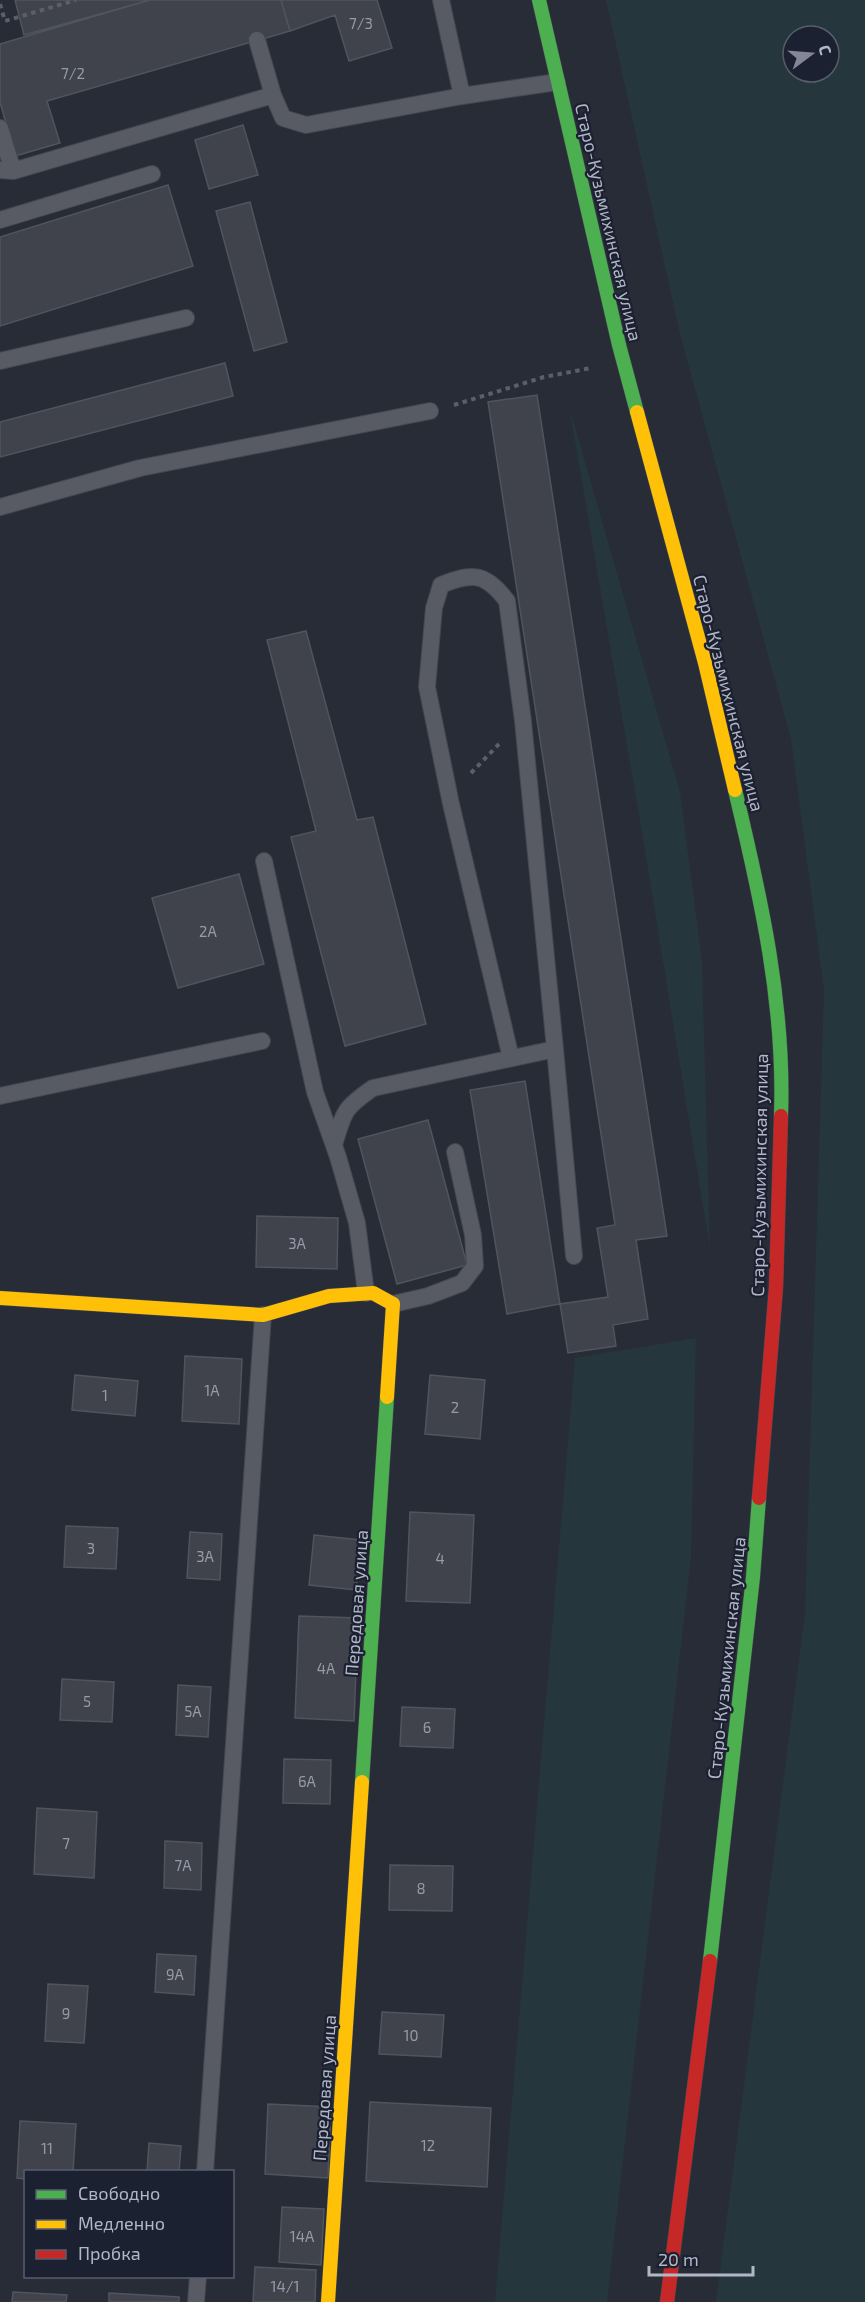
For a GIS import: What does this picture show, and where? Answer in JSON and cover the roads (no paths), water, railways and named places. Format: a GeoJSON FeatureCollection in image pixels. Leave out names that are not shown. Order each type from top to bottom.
{"type":"FeatureCollection","features":[{"type":"Feature","properties":{"kind":"main road","name":"Старо-Кузьмихинская улица"},"geometry":{"type":"LineString","coordinates":[[539,0],[623,362],[705,663],[760,893],[779,1029],[782,1098],[776,1287],[753,1577],[712,1947],[667,2302]]}},
{"type":"Feature","properties":{"kind":"main road"},"geometry":{"type":"LineString","coordinates":[[0,1298],[263,1315],[329,1296],[373,1293],[393,1304]]}},
{"type":"Feature","properties":{"kind":"main road","name":"Передовая улица"},"geometry":{"type":"LineString","coordinates":[[328,2302],[393,1304]]}},
{"type":"Feature","properties":{"kind":"lane"},"geometry":{"type":"LineString","coordinates":[[441,0],[462,96]]}},
{"type":"Feature","properties":{"kind":"lane"},"geometry":{"type":"LineString","coordinates":[[257,40],[273,95],[283,118],[306,125],[462,96],[557,82]]}},
{"type":"Feature","properties":{"kind":"lane"},"geometry":{"type":"LineString","coordinates":[[0,128],[6,171],[273,95]]}},
{"type":"Feature","properties":{"kind":"lane"},"geometry":{"type":"LineString","coordinates":[[0,220],[152,174]]}},
{"type":"Feature","properties":{"kind":"lane"},"geometry":{"type":"LineString","coordinates":[[0,362],[186,318]]}},
{"type":"Feature","properties":{"kind":"lane"},"geometry":{"type":"LineString","coordinates":[[0,507],[140,468],[430,411]]}},
{"type":"Feature","properties":{"kind":"lane"},"geometry":{"type":"LineString","coordinates":[[511,1058],[449,794],[427,687],[434,608],[441,585],[462,577],[481,577],[497,588],[507,601],[523,721],[574,1257]]}},
{"type":"Feature","properties":{"kind":"lane"},"geometry":{"type":"LineString","coordinates":[[264,861],[315,1092],[334,1145],[357,1223],[366,1293]]}},
{"type":"Feature","properties":{"kind":"lane"},"geometry":{"type":"LineString","coordinates":[[0,1096],[262,1041]]}},
{"type":"Feature","properties":{"kind":"lane"},"geometry":{"type":"LineString","coordinates":[[334,1145],[343,1114],[355,1101],[373,1088],[555,1048]]}},
{"type":"Feature","properties":{"kind":"lane"},"geometry":{"type":"LineString","coordinates":[[393,1304],[428,1296],[462,1283],[475,1266],[473,1235],[455,1152]]}},
{"type":"Feature","properties":{"kind":"lane"},"geometry":{"type":"LineString","coordinates":[[205,2170],[263,1315]]}},
{"type":"Feature","properties":{"kind":"lane"},"geometry":{"type":"LineString","coordinates":[[196,2302],[198,2278]]}}]}
